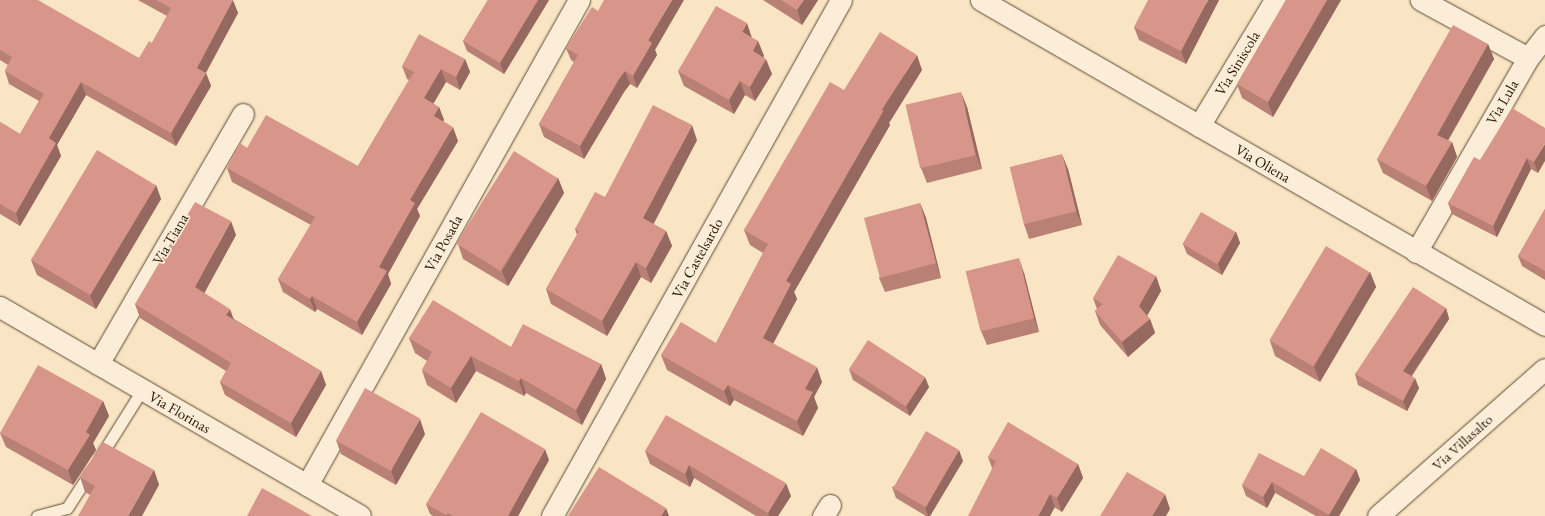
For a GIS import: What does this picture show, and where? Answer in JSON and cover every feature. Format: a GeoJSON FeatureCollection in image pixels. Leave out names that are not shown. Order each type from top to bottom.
{"type":"FeatureCollection","features":[{"type":"Feature","properties":{"kind":"street","name":"Via Posada"},"geometry":{"type":"LineString","coordinates":[[307,485],[579,0]]}},
{"type":"Feature","properties":{"kind":"street","name":"Via Castelsardo"},"geometry":{"type":"LineString","coordinates":[[552,516],[841,0]]}},
{"type":"Feature","properties":{"kind":"street","name":"Via Oliena"},"geometry":{"type":"LineString","coordinates":[[981,0],[1545,325]]}},
{"type":"Feature","properties":{"kind":"street","name":"Via Siniscola"},"geometry":{"type":"LineString","coordinates":[[1199,126],[1275,0]]}},
{"type":"Feature","properties":{"kind":"street"},"geometry":{"type":"LineString","coordinates":[[1421,0],[1528,58]]}},
{"type":"Feature","properties":{"kind":"street","name":"Via Lula"},"geometry":{"type":"LineString","coordinates":[[1416,252],[1528,58],[1545,36]]}},
{"type":"Feature","properties":{"kind":"street","name":"Via Tiana"},"geometry":{"type":"LineString","coordinates":[[98,364],[243,114]]}},
{"type":"Feature","properties":{"kind":"street","name":"Via Florinas"},"geometry":{"type":"LineString","coordinates":[[0,307],[360,516]]}},
{"type":"Feature","properties":{"kind":"street","name":"Via Villasalto"},"geometry":{"type":"LineString","coordinates":[[1378,516],[1545,369]]}},
{"type":"Feature","properties":{"kind":"lane"},"geometry":{"type":"LineString","coordinates":[[37,516],[67,508],[142,390]]}},
{"type":"Feature","properties":{"kind":"building"},"geometry":{"type":"Polygon","coordinates":[[[0,0],[38,0],[139,58],[149,41],[152,43],[171,8],[156,0],[233,0],[197,68],[206,73],[171,133],[81,82],[49,138],[56,143],[16,213],[0,204],[0,122],[20,134],[44,94],[5,71],[12,57],[0,50],[0,0]]]}},
{"type":"Feature","properties":{"kind":"building"},"geometry":{"type":"Polygon","coordinates":[[[488,0],[538,0],[500,63],[463,41],[488,0]]]}},
{"type":"Feature","properties":{"kind":"building"},"geometry":{"type":"Polygon","coordinates":[[[604,0],[672,0],[648,40],[652,43],[633,76],[625,71],[580,146],[539,124],[578,55],[566,48],[592,7],[598,11],[604,0]]]}},
{"type":"Feature","properties":{"kind":"building"},"geometry":{"type":"Polygon","coordinates":[[[781,0],[804,0],[797,10],[781,0]]]}},
{"type":"Feature","properties":{"kind":"building"},"geometry":{"type":"Polygon","coordinates":[[[1148,0],[1208,0],[1181,51],[1134,27],[1148,0]]]}},
{"type":"Feature","properties":{"kind":"building"},"geometry":{"type":"Polygon","coordinates":[[[1286,0],[1327,0],[1268,102],[1237,84],[1286,0]]]}},
{"type":"Feature","properties":{"kind":"building"},"geometry":{"type":"Polygon","coordinates":[[[716,6],[747,23],[742,32],[758,41],[753,51],[766,59],[750,87],[740,81],[729,100],[678,71],[716,6]]]}},
{"type":"Feature","properties":{"kind":"building"},"geometry":{"type":"Polygon","coordinates":[[[1453,25],[1488,44],[1437,135],[1452,142],[1426,186],[1377,159],[1453,25]]]}},
{"type":"Feature","properties":{"kind":"building"},"geometry":{"type":"Polygon","coordinates":[[[880,32],[917,55],[881,111],[884,110],[786,281],[791,284],[763,338],[817,367],[805,389],[813,392],[797,421],[728,385],[724,391],[661,355],[681,322],[716,343],[768,244],[744,230],[830,82],[844,90],[880,32]]]}},
{"type":"Feature","properties":{"kind":"building"},"geometry":{"type":"Polygon","coordinates":[[[419,34],[465,59],[456,77],[441,69],[424,98],[439,107],[434,116],[453,127],[410,200],[415,203],[379,267],[387,271],[357,322],[312,296],[310,299],[278,279],[315,217],[227,168],[240,143],[247,148],[266,115],[358,166],[414,72],[402,66],[419,34]]]}},
{"type":"Feature","properties":{"kind":"building"},"geometry":{"type":"Polygon","coordinates":[[[961,92],[976,155],[920,168],[905,105],[961,92]]]}},
{"type":"Feature","properties":{"kind":"building"},"geometry":{"type":"Polygon","coordinates":[[[653,105],[692,125],[643,218],[666,231],[646,268],[636,262],[602,321],[546,289],[579,231],[575,229],[595,192],[605,197],[653,105]]]}},
{"type":"Feature","properties":{"kind":"building"},"geometry":{"type":"Polygon","coordinates":[[[1512,108],[1545,128],[1545,144],[1534,162],[1527,158],[1493,226],[1448,203],[1474,157],[1480,160],[1512,108]]]}},
{"type":"Feature","properties":{"kind":"building"},"geometry":{"type":"Polygon","coordinates":[[[97,150],[156,186],[90,295],[31,260],[97,150]]]}},
{"type":"Feature","properties":{"kind":"building"},"geometry":{"type":"Polygon","coordinates":[[[514,151],[558,179],[500,271],[456,243],[514,151]]]}},
{"type":"Feature","properties":{"kind":"building"},"geometry":{"type":"Polygon","coordinates":[[[1062,154],[1076,211],[1024,224],[1010,167],[1062,154]]]}},
{"type":"Feature","properties":{"kind":"building"},"geometry":{"type":"Polygon","coordinates":[[[195,202],[231,221],[195,287],[230,309],[226,315],[321,371],[291,423],[220,382],[231,363],[135,304],[195,202]]]}},
{"type":"Feature","properties":{"kind":"building"},"geometry":{"type":"Polygon","coordinates":[[[920,203],[936,263],[880,278],[864,218],[920,203]]]}},
{"type":"Feature","properties":{"kind":"building"},"geometry":{"type":"Polygon","coordinates":[[[1545,209],[1545,271],[1518,256],[1545,209]]]}},
{"type":"Feature","properties":{"kind":"building"},"geometry":{"type":"Polygon","coordinates":[[[1201,212],[1236,232],[1217,264],[1182,244],[1201,212]]]}},
{"type":"Feature","properties":{"kind":"building"},"geometry":{"type":"Polygon","coordinates":[[[1326,246],[1370,272],[1313,367],[1269,340],[1326,246]]]}},
{"type":"Feature","properties":{"kind":"building"},"geometry":{"type":"Polygon","coordinates":[[[1118,255],[1156,276],[1139,306],[1150,319],[1122,342],[1095,311],[1103,304],[1093,298],[1118,255]]]}},
{"type":"Feature","properties":{"kind":"building"},"geometry":{"type":"Polygon","coordinates":[[[1019,258],[1034,318],[981,331],[966,271],[1019,258]]]}},
{"type":"Feature","properties":{"kind":"building"},"geometry":{"type":"Polygon","coordinates":[[[1413,287],[1446,308],[1403,371],[1415,378],[1403,401],[1355,374],[1413,287]]]}},
{"type":"Feature","properties":{"kind":"building"},"geometry":{"type":"Polygon","coordinates":[[[433,300],[511,347],[523,324],[601,364],[576,410],[521,378],[519,381],[471,356],[451,388],[422,370],[432,352],[409,338],[433,300]]]}},
{"type":"Feature","properties":{"kind":"building"},"geometry":{"type":"Polygon","coordinates":[[[868,340],[925,377],[906,406],[849,369],[868,340]]]}},
{"type":"Feature","properties":{"kind":"building"},"geometry":{"type":"Polygon","coordinates":[[[38,365],[103,401],[86,432],[90,435],[68,470],[0,433],[38,365]]]}},
{"type":"Feature","properties":{"kind":"building"},"geometry":{"type":"Polygon","coordinates":[[[365,388],[420,419],[391,471],[336,440],[365,388]]]}},
{"type":"Feature","properties":{"kind":"building"},"geometry":{"type":"Polygon","coordinates":[[[481,412],[545,449],[508,516],[453,516],[448,513],[446,515],[426,504],[481,412]]]}},
{"type":"Feature","properties":{"kind":"building"},"geometry":{"type":"Polygon","coordinates":[[[666,415],[786,483],[768,513],[689,465],[685,474],[645,451],[666,415]]]}},
{"type":"Feature","properties":{"kind":"building"},"geometry":{"type":"Polygon","coordinates":[[[1008,422],[1078,464],[1057,498],[1050,494],[1038,516],[968,516],[996,461],[988,457],[1008,422]]]}},
{"type":"Feature","properties":{"kind":"building"},"geometry":{"type":"Polygon","coordinates":[[[926,431],[959,450],[926,507],[893,488],[926,431]]]}},
{"type":"Feature","properties":{"kind":"building"},"geometry":{"type":"Polygon","coordinates":[[[103,442],[154,470],[128,516],[78,516],[95,486],[80,477],[103,442]]]}},
{"type":"Feature","properties":{"kind":"building"},"geometry":{"type":"Polygon","coordinates":[[[1321,448],[1356,469],[1329,515],[1272,482],[1263,497],[1242,485],[1259,453],[1304,476],[1321,448]]]}},
{"type":"Feature","properties":{"kind":"building"},"geometry":{"type":"Polygon","coordinates":[[[599,467],[666,508],[661,516],[568,516],[599,467]]]}},
{"type":"Feature","properties":{"kind":"building"},"geometry":{"type":"Polygon","coordinates":[[[1127,472],[1165,494],[1152,516],[1100,516],[1127,472]]]}},
{"type":"Feature","properties":{"kind":"building"},"geometry":{"type":"Polygon","coordinates":[[[262,488],[312,516],[247,516],[262,488]]]}}]}
